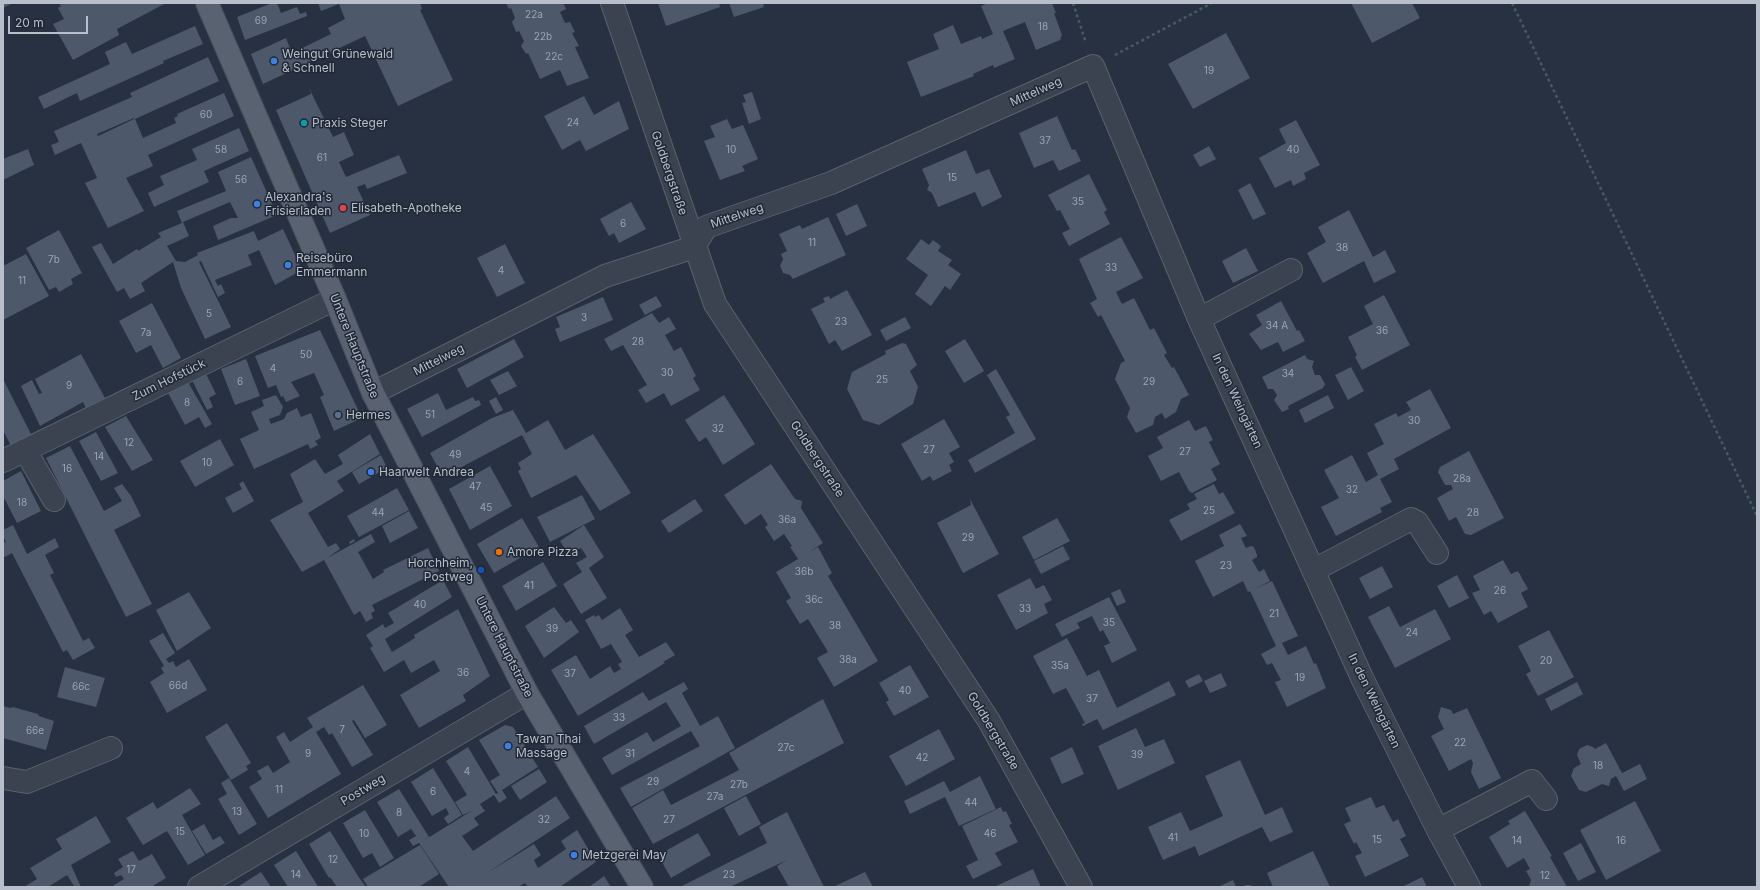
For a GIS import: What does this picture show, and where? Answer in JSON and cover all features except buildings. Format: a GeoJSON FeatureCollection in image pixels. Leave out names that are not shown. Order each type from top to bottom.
{"type":"FeatureCollection","features":[{"type":"Feature","properties":{"kind":"main road","name":"Untere Hauptstraße"},"geometry":{"type":"LineString","coordinates":[[207,3],[335,299],[373,393],[527,693],[642,887]]}},
{"type":"Feature","properties":{"kind":"street","name":"Goldbergstraße"},"geometry":{"type":"LineString","coordinates":[[612,3],[694,247],[715,304],[989,721],[1081,887]]}},
{"type":"Feature","properties":{"kind":"street","name":"Mittelweg"},"geometry":{"type":"LineString","coordinates":[[373,393],[605,276],[694,247],[706,227],[831,183],[1093,66]]}},
{"type":"Feature","properties":{"kind":"street","name":"In den Weingärten"},"geometry":{"type":"LineString","coordinates":[[1093,66],[1199,319],[1314,570],[1362,680],[1438,830],[1469,887]]}},
{"type":"Feature","properties":{"kind":"street"},"geometry":{"type":"LineString","coordinates":[[1199,319],[1291,270]]}},
{"type":"Feature","properties":{"kind":"street","name":"Zum Hofstück"},"geometry":{"type":"LineString","coordinates":[[3,461],[335,299]]}},
{"type":"Feature","properties":{"kind":"street"},"geometry":{"type":"LineString","coordinates":[[25,450],[54,500]]}},
{"type":"Feature","properties":{"kind":"street"},"geometry":{"type":"LineString","coordinates":[[1314,570],[1411,519],[1417,522],[1438,553]]}},
{"type":"Feature","properties":{"kind":"street","name":"Postweg"},"geometry":{"type":"LineString","coordinates":[[199,887],[527,693]]}},
{"type":"Feature","properties":{"kind":"street"},"geometry":{"type":"LineString","coordinates":[[3,778],[26,782],[111,748]]}},
{"type":"Feature","properties":{"kind":"street"},"geometry":{"type":"LineString","coordinates":[[1438,830],[1532,781],[1546,799]]}},
{"type":"Feature","properties":{"kind":"path"},"geometry":{"type":"LineString","coordinates":[[1074,3],[1093,66],[1212,3]]}},
{"type":"Feature","properties":{"kind":"path"},"geometry":{"type":"LineString","coordinates":[[1512,3],[1757,516]]}},
{"type":"Feature","properties":{"kind":"place","name":"Weingut Grünewald & Schnell"},"geometry":{"type":"Point","coordinates":[274,61]}},
{"type":"Feature","properties":{"kind":"place","name":"Praxis Steger"},"geometry":{"type":"Point","coordinates":[304,123]}},
{"type":"Feature","properties":{"kind":"place","name":"Alexandra's Frisierladen"},"geometry":{"type":"Point","coordinates":[257,204]}},
{"type":"Feature","properties":{"kind":"place","name":"Elisabeth-Apotheke"},"geometry":{"type":"Point","coordinates":[343,208]}},
{"type":"Feature","properties":{"kind":"place","name":"Reisebüro Emmermann"},"geometry":{"type":"Point","coordinates":[288,265]}},
{"type":"Feature","properties":{"kind":"place","name":"Hermes"},"geometry":{"type":"Point","coordinates":[338,415]}},
{"type":"Feature","properties":{"kind":"place","name":"Haarwelt Andrea"},"geometry":{"type":"Point","coordinates":[371,472]}},
{"type":"Feature","properties":{"kind":"place","name":"Amore Pizza"},"geometry":{"type":"Point","coordinates":[499,552]}},
{"type":"Feature","properties":{"kind":"place","name":"Horchheim, Postweg"},"geometry":{"type":"Point","coordinates":[481,570]}},
{"type":"Feature","properties":{"kind":"place","name":"Tawan Thai Massage"},"geometry":{"type":"Point","coordinates":[508,746]}},
{"type":"Feature","properties":{"kind":"place","name":"Metzgerei May"},"geometry":{"type":"Point","coordinates":[574,855]}}]}
